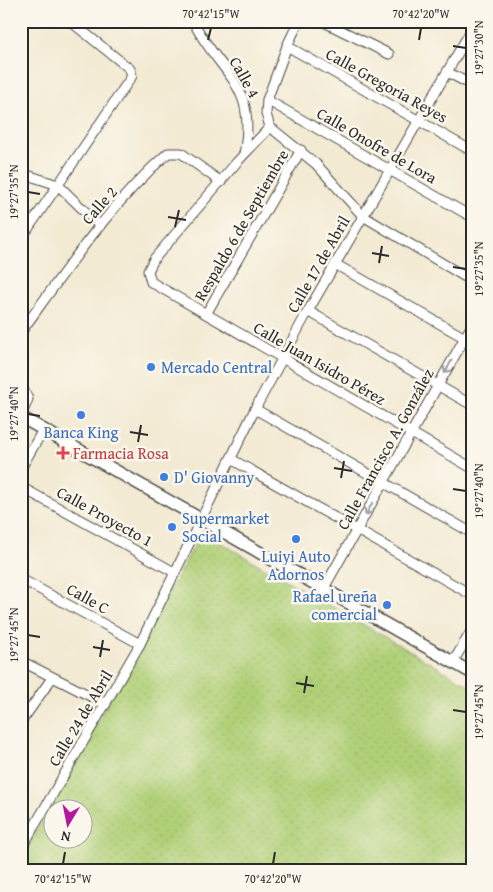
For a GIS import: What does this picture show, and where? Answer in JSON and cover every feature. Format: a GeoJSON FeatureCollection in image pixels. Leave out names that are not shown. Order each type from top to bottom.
{"type":"FeatureCollection","features":[{"type":"Feature","properties":{"kind":"street"},"geometry":{"type":"LineString","coordinates":[[21,239],[132,76],[130,69],[70,21]]}},
{"type":"Feature","properties":{"kind":"street"},"geometry":{"type":"LineString","coordinates":[[299,21],[287,46],[268,100],[266,114],[270,127],[301,150],[363,216],[472,281]]}},
{"type":"Feature","properties":{"kind":"street"},"geometry":{"type":"LineString","coordinates":[[322,21],[389,54]]}},
{"type":"Feature","properties":{"kind":"street","name":"Calle 4"},"geometry":{"type":"LineString","coordinates":[[192,22],[242,95],[248,121],[244,154]]}},
{"type":"Feature","properties":{"kind":"street","name":"Calle 17 de Abril"},"geometry":{"type":"LineString","coordinates":[[200,519],[255,409],[308,311],[472,29]]}},
{"type":"Feature","properties":{"kind":"street","name":"Calle Gregoria Reyes"},"geometry":{"type":"LineString","coordinates":[[287,46],[472,150]]}},
{"type":"Feature","properties":{"kind":"street"},"geometry":{"type":"LineString","coordinates":[[447,72],[472,85]]}},
{"type":"Feature","properties":{"kind":"street","name":"Calle Onofre de Lora"},"geometry":{"type":"LineString","coordinates":[[268,100],[472,217]]}},
{"type":"Feature","properties":{"kind":"street"},"geometry":{"type":"LineString","coordinates":[[221,182],[270,127]]}},
{"type":"Feature","properties":{"kind":"street","name":"Respaldo 6 de Septiembre"},"geometry":{"type":"LineString","coordinates":[[206,314],[301,150]]}},
{"type":"Feature","properties":{"kind":"street","name":"Calle 2"},"geometry":{"type":"LineString","coordinates":[[21,332],[100,226],[153,166],[168,152],[181,153],[221,182]]}},
{"type":"Feature","properties":{"kind":"street"},"geometry":{"type":"LineString","coordinates":[[21,173],[58,185],[100,226]]}},
{"type":"Feature","properties":{"kind":"street","name":"Calle Juan Isidro Pérez"},"geometry":{"type":"LineString","coordinates":[[221,182],[152,262],[149,276],[154,285],[472,468]]}},
{"type":"Feature","properties":{"kind":"street"},"geometry":{"type":"LineString","coordinates":[[335,264],[468,339]]}},
{"type":"Feature","properties":{"kind":"street"},"geometry":{"type":"LineString","coordinates":[[308,311],[472,405]]}},
{"type":"Feature","properties":{"kind":"street","name":"Calle Francisco A. González"},"geometry":{"type":"LineString","coordinates":[[324,588],[437,386],[468,339],[472,324]]}},
{"type":"Feature","properties":{"kind":"street"},"geometry":{"type":"LineString","coordinates":[[21,385],[28,399],[21,417],[472,672]]}},
{"type":"Feature","properties":{"kind":"street"},"geometry":{"type":"LineString","coordinates":[[255,409],[472,533]]}},
{"type":"Feature","properties":{"kind":"street"},"geometry":{"type":"LineString","coordinates":[[21,468],[43,430]]}},
{"type":"Feature","properties":{"kind":"street"},"geometry":{"type":"LineString","coordinates":[[231,459],[472,595]]}},
{"type":"Feature","properties":{"kind":"street","name":"Calle Proyecto 1"},"geometry":{"type":"LineString","coordinates":[[21,487],[174,572]]}},
{"type":"Feature","properties":{"kind":"street","name":"Calle 24 de Abril"},"geometry":{"type":"LineString","coordinates":[[21,849],[140,644],[200,519]]}},
{"type":"Feature","properties":{"kind":"street","name":"Calle C"},"geometry":{"type":"LineString","coordinates":[[21,579],[140,644]]}},
{"type":"Feature","properties":{"kind":"street"},"geometry":{"type":"LineString","coordinates":[[454,662],[472,630]]}},
{"type":"Feature","properties":{"kind":"street"},"geometry":{"type":"LineString","coordinates":[[21,661],[106,704]]}},
{"type":"Feature","properties":{"kind":"street"},"geometry":{"type":"LineString","coordinates":[[21,722],[52,678]]}},
{"type":"Feature","properties":{"kind":"green space"},"geometry":{"type":"Polygon","coordinates":[[[202,532],[472,687],[472,871],[21,871],[21,860],[42,822],[42,850],[92,850],[92,800],[54,800],[202,532]]]}},
{"type":"Feature","properties":{"kind":"place","name":"Mercado Central"},"geometry":{"type":"Point","coordinates":[151,367]}},
{"type":"Feature","properties":{"kind":"place","name":"Banca King"},"geometry":{"type":"Point","coordinates":[81,415]}},
{"type":"Feature","properties":{"kind":"place","name":"Farmacia Rosa"},"geometry":{"type":"Point","coordinates":[63,453]}},
{"type":"Feature","properties":{"kind":"place","name":"D' Giovanny"},"geometry":{"type":"Point","coordinates":[164,477]}},
{"type":"Feature","properties":{"kind":"place","name":"Supermarket Social"},"geometry":{"type":"Point","coordinates":[172,527]}},
{"type":"Feature","properties":{"kind":"place","name":"Luiyi Auto Adornos"},"geometry":{"type":"Point","coordinates":[296,539]}},
{"type":"Feature","properties":{"kind":"place","name":"Rafael ureña comercial"},"geometry":{"type":"Point","coordinates":[387,605]}}]}
